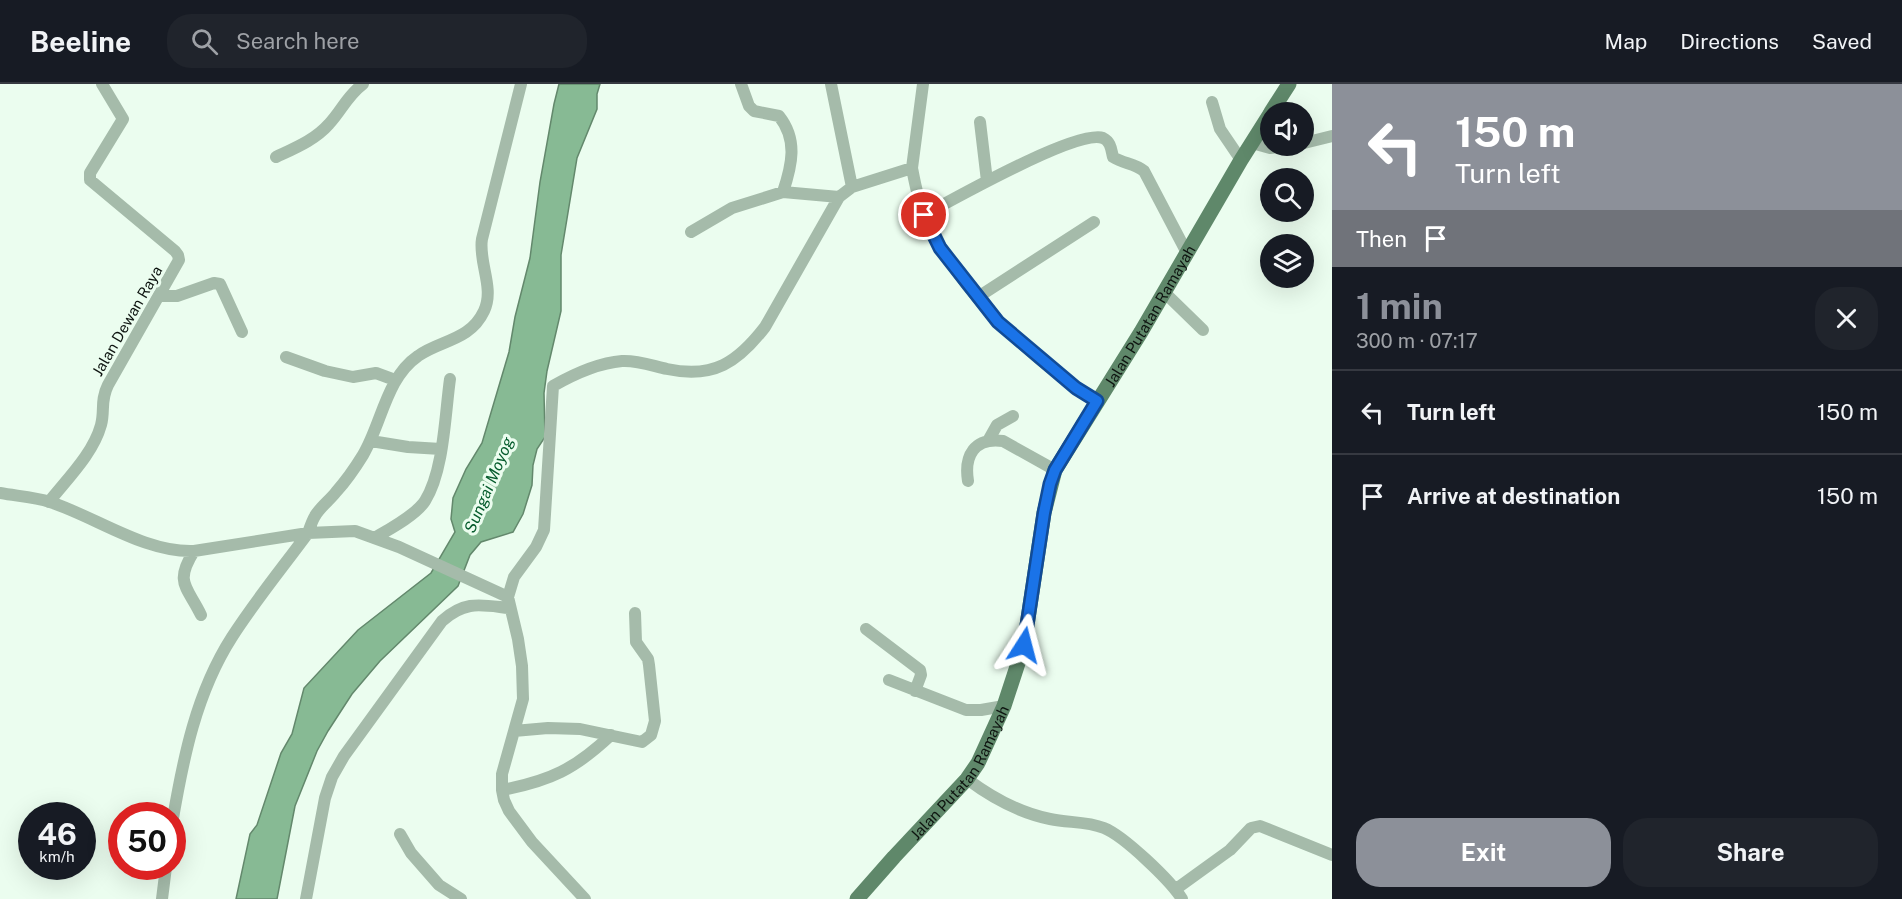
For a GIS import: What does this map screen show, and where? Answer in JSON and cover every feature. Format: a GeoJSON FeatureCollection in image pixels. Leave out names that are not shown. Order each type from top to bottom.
{"type":"FeatureCollection","features":[{"type":"Feature","properties":{"kind":"main road","name":"Jalan Putatan Ramayah"},"geometry":{"type":"LineString","coordinates":[[1277,102],[1287,85]]}},
{"type":"Feature","properties":{"kind":"main road","name":"Jalan Putatan Ramayah"},"geometry":{"type":"LineString","coordinates":[[857,899],[967,779],[989,741],[1004,706],[1024,645],[1044,513],[1055,470],[1260,130]]}},
{"type":"Feature","properties":{"kind":"street","name":"Jalan Dewan Raya"},"geometry":{"type":"LineString","coordinates":[[49,502],[97,435],[101,424],[103,394],[179,260],[178,255],[90,180],[90,174],[123,119],[102,84]]}},
{"type":"Feature","properties":{"kind":"street"},"geometry":{"type":"LineString","coordinates":[[276,157],[320,133],[331,123],[351,93],[363,84]]}},
{"type":"Feature","properties":{"kind":"street"},"geometry":{"type":"LineString","coordinates":[[176,802],[191,729],[206,687],[231,637],[308,533],[314,516],[351,474],[371,441],[395,380],[417,356],[453,341],[465,333],[484,311],[488,290],[480,249],[521,84]]}},
{"type":"Feature","properties":{"kind":"street"},"geometry":{"type":"LineString","coordinates":[[741,84],[749,106],[754,111],[779,116],[789,131],[792,156],[783,192]]}},
{"type":"Feature","properties":{"kind":"street"},"geometry":{"type":"LineString","coordinates":[[831,84],[852,187]]}},
{"type":"Feature","properties":{"kind":"street"},"geometry":{"type":"LineString","coordinates":[[923,84],[912,168],[924,215],[940,248],[998,322],[1076,388],[1097,401]]}},
{"type":"Feature","properties":{"kind":"street"},"geometry":{"type":"LineString","coordinates":[[1212,102],[1220,129],[1241,160]]}},
{"type":"Feature","properties":{"kind":"street"},"geometry":{"type":"LineString","coordinates":[[980,122],[987,181]]}},
{"type":"Feature","properties":{"kind":"street"},"geometry":{"type":"LineString","coordinates":[[1314,140],[1332,136]]}},
{"type":"Feature","properties":{"kind":"street"},"geometry":{"type":"LineString","coordinates":[[924,215],[1027,161],[1069,144],[1099,137],[1106,139],[1110,144],[1113,157],[1120,162],[1135,164],[1144,171],[1187,253]]}},
{"type":"Feature","properties":{"kind":"street"},"geometry":{"type":"LineString","coordinates":[[1252,142],[1260,145]]}},
{"type":"Feature","properties":{"kind":"street"},"geometry":{"type":"LineString","coordinates":[[581,898],[532,842],[509,811],[501,790],[502,774],[523,699],[522,666],[509,603],[514,577],[536,547],[544,530],[553,386],[585,371],[622,361],[692,372],[719,368],[736,359],[765,327],[839,197],[852,187],[912,168]]}},
{"type":"Feature","properties":{"kind":"street"},"geometry":{"type":"LineString","coordinates":[[691,232],[732,208],[783,192],[839,197]]}},
{"type":"Feature","properties":{"kind":"street"},"geometry":{"type":"LineString","coordinates":[[978,297],[1094,222]]}},
{"type":"Feature","properties":{"kind":"street"},"geometry":{"type":"LineString","coordinates":[[159,296],[177,296],[214,283],[220,284],[242,332]]}},
{"type":"Feature","properties":{"kind":"street"},"geometry":{"type":"LineString","coordinates":[[1164,292],[1203,330]]}},
{"type":"Feature","properties":{"kind":"street"},"geometry":{"type":"LineString","coordinates":[[286,357],[334,373],[353,377],[376,373],[395,380]]}},
{"type":"Feature","properties":{"kind":"street"},"geometry":{"type":"LineString","coordinates":[[376,537],[399,523],[424,502],[438,469],[450,379]]}},
{"type":"Feature","properties":{"kind":"street"},"geometry":{"type":"LineString","coordinates":[[968,481],[966,464],[968,457],[973,450],[988,441],[997,425],[1013,416]]}},
{"type":"Feature","properties":{"kind":"street"},"geometry":{"type":"LineString","coordinates":[[371,441],[441,449]]}},
{"type":"Feature","properties":{"kind":"street"},"geometry":{"type":"LineString","coordinates":[[988,441],[1003,441],[1055,470]]}},
{"type":"Feature","properties":{"kind":"street"},"geometry":{"type":"LineString","coordinates":[[0,493],[49,502],[164,549],[177,551],[194,551],[308,533],[355,531],[376,537],[488,588],[509,603]]}},
{"type":"Feature","properties":{"kind":"street"},"geometry":{"type":"LineString","coordinates":[[194,551],[183,570],[183,579],[201,615]]}},
{"type":"Feature","properties":{"kind":"street"},"geometry":{"type":"LineString","coordinates":[[306,899],[325,798],[332,777],[344,756],[442,621],[454,611],[467,606],[509,603]]}},
{"type":"Feature","properties":{"kind":"street"},"geometry":{"type":"LineString","coordinates":[[514,731],[548,728],[580,729],[642,742],[654,729],[655,721],[648,659],[636,642],[634,613]]}},
{"type":"Feature","properties":{"kind":"street"},"geometry":{"type":"LineString","coordinates":[[866,629],[920,670],[921,675],[915,691]]}},
{"type":"Feature","properties":{"kind":"street"},"geometry":{"type":"LineString","coordinates":[[889,680],[966,710],[981,711],[1004,706]]}},
{"type":"Feature","properties":{"kind":"street"},"geometry":{"type":"LineString","coordinates":[[501,790],[542,781],[561,773],[590,755],[611,735]]}},
{"type":"Feature","properties":{"kind":"street"},"geometry":{"type":"LineString","coordinates":[[967,779],[981,790],[1008,804],[1049,819],[1084,822],[1106,828],[1134,848],[1179,894],[1230,850],[1251,828],[1260,826],[1332,855]]}},
{"type":"Feature","properties":{"kind":"street"},"geometry":{"type":"LineString","coordinates":[[400,834],[411,853],[439,885],[461,899]]}},
{"type":"Feature","properties":{"kind":"street"},"geometry":{"type":"LineString","coordinates":[[162,899],[164,880]]}},
{"type":"Feature","properties":{"kind":"water","name":"Sungai Moyog"},"geometry":{"type":"Polygon","coordinates":[[[559,84],[600,84],[597,109],[577,158],[561,255],[561,311],[544,393],[545,437],[537,449],[532,485],[523,514],[513,532],[481,542],[470,555],[458,586],[380,661],[352,694],[328,731],[317,751],[295,806],[277,899],[236,899],[250,834],[257,825],[281,753],[292,734],[304,688],[358,630],[431,573],[455,532],[451,519],[453,498],[466,469],[482,443],[509,352],[530,258],[540,182],[559,84]]]}},
{"type":"Feature","properties":{"kind":"route"},"geometry":{"type":"LineString","coordinates":[[924,215],[940,248],[998,322],[1076,388],[1097,401],[1055,470],[1050,484],[1024,645]]}}]}
